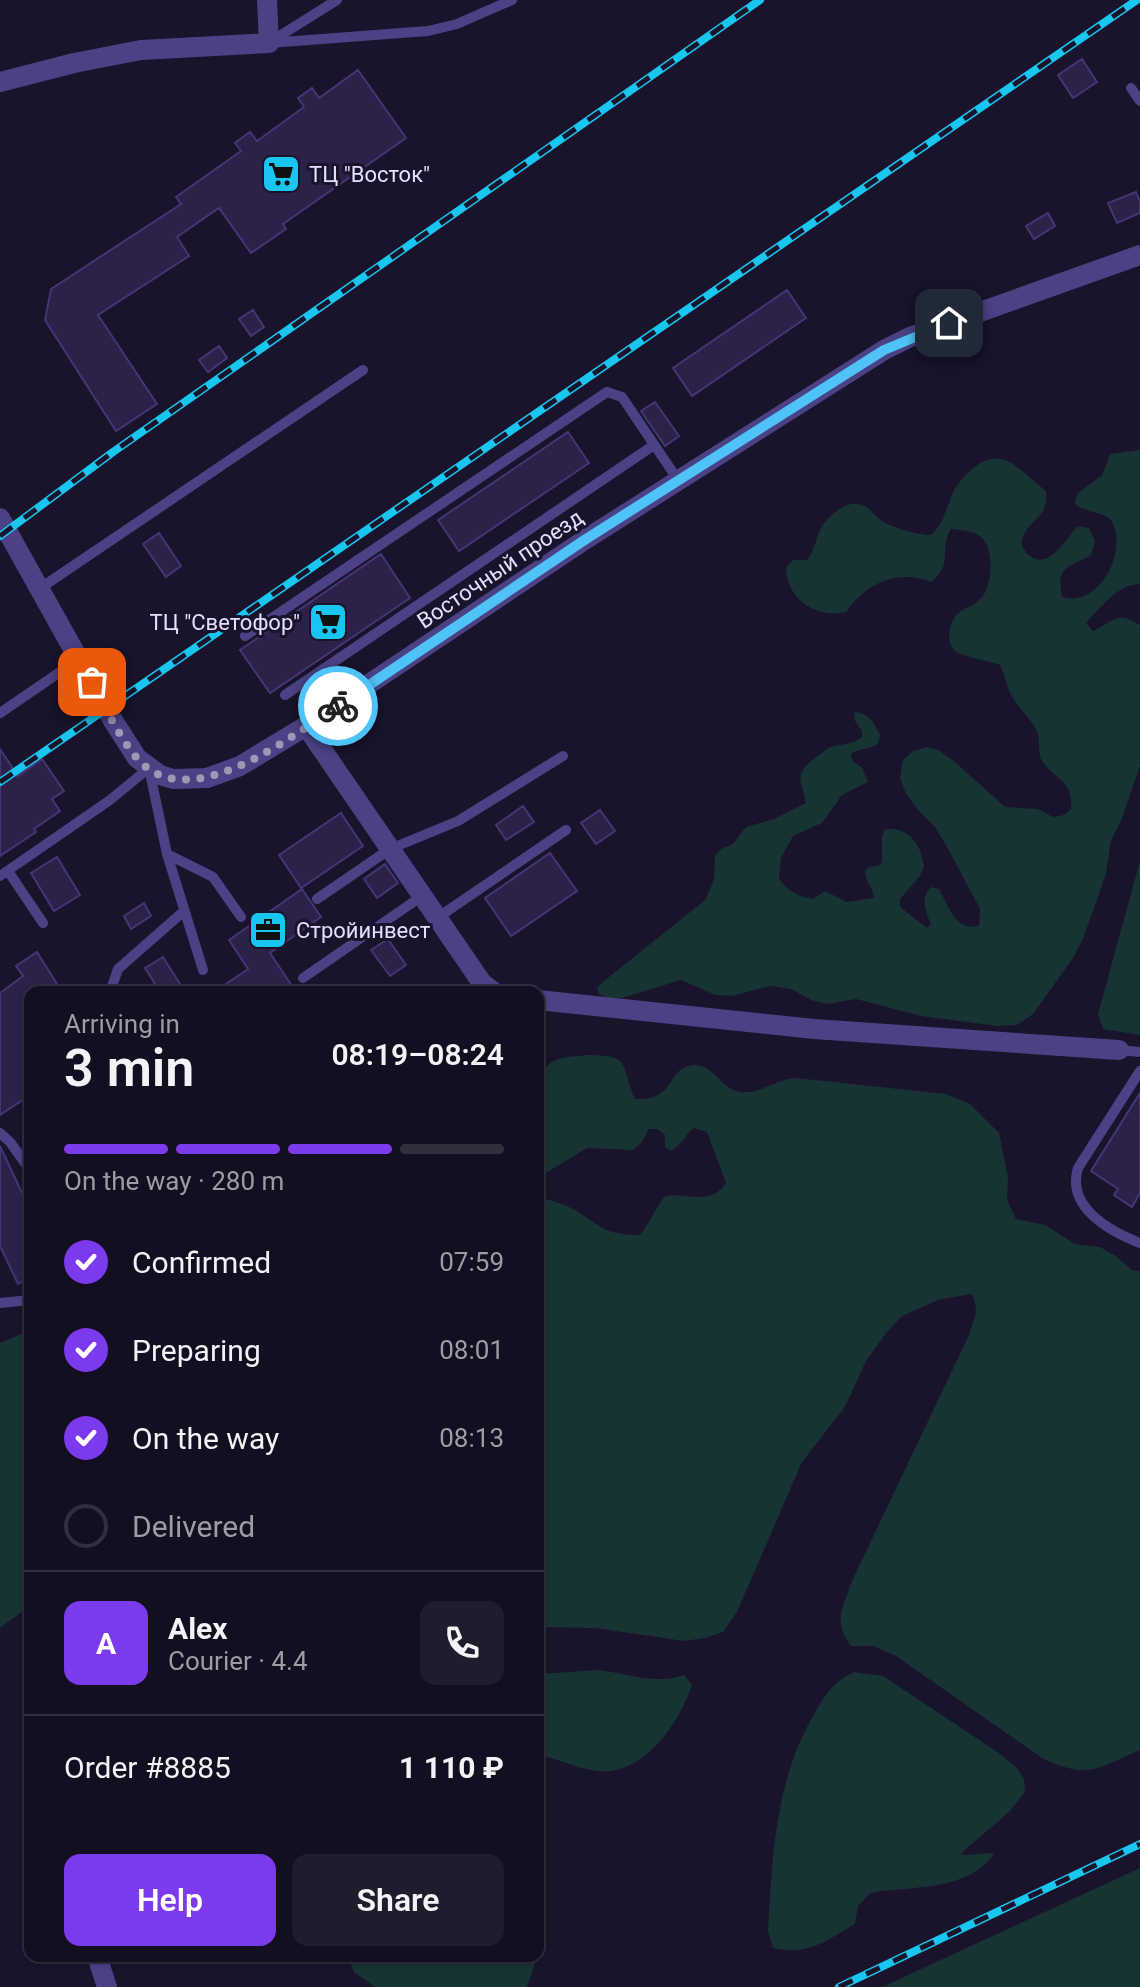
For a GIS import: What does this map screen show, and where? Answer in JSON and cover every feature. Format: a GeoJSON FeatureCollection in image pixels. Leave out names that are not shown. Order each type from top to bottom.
{"type":"FeatureCollection","features":[{"type":"Feature","properties":{"kind":"street"},"geometry":{"type":"LineString","coordinates":[[0,82],[141,50],[269,43],[267,0]]}},
{"type":"Feature","properties":{"kind":"street","name":"Восточный проезд"},"geometry":{"type":"LineString","coordinates":[[149,768],[173,779],[207,778],[240,766],[306,726],[678,480],[884,350],[910,337],[1140,255]]}},
{"type":"Feature","properties":{"kind":"street"},"geometry":{"type":"LineString","coordinates":[[0,518],[124,739],[137,758],[149,768]]}},
{"type":"Feature","properties":{"kind":"street"},"geometry":{"type":"LineString","coordinates":[[306,726],[482,986]]}},
{"type":"Feature","properties":{"kind":"street"},"geometry":{"type":"LineString","coordinates":[[544,1001],[814,1029],[1119,1050]]}},
{"type":"Feature","properties":{"kind":"street"},"geometry":{"type":"LineString","coordinates":[[99,1962],[107,1987]]}},
{"type":"Feature","properties":{"kind":"lane"},"geometry":{"type":"LineString","coordinates":[[269,43],[337,0]]}},
{"type":"Feature","properties":{"kind":"lane"},"geometry":{"type":"LineString","coordinates":[[269,43],[428,31],[457,24],[512,0]]}},
{"type":"Feature","properties":{"kind":"lane"},"geometry":{"type":"LineString","coordinates":[[1131,88],[1140,101]]}},
{"type":"Feature","properties":{"kind":"lane"},"geometry":{"type":"LineString","coordinates":[[39,589],[363,370]]}},
{"type":"Feature","properties":{"kind":"lane"},"geometry":{"type":"LineString","coordinates":[[245,636],[607,392],[622,397],[678,480]]}},
{"type":"Feature","properties":{"kind":"lane"},"geometry":{"type":"LineString","coordinates":[[285,695],[654,445]]}},
{"type":"Feature","properties":{"kind":"lane"},"geometry":{"type":"LineString","coordinates":[[0,713],[79,659]]}},
{"type":"Feature","properties":{"kind":"lane"},"geometry":{"type":"LineString","coordinates":[[317,899],[390,849],[458,821],[563,756]]}},
{"type":"Feature","properties":{"kind":"lane"},"geometry":{"type":"LineString","coordinates":[[43,923],[4,874],[110,800],[149,768],[167,854],[203,970]]}},
{"type":"Feature","properties":{"kind":"lane"},"geometry":{"type":"LineString","coordinates":[[437,918],[566,830]]}},
{"type":"Feature","properties":{"kind":"lane"},"geometry":{"type":"LineString","coordinates":[[167,854],[213,877],[241,917]]}},
{"type":"Feature","properties":{"kind":"lane"},"geometry":{"type":"LineString","coordinates":[[303,978],[422,896]]}},
{"type":"Feature","properties":{"kind":"lane"},"geometry":{"type":"LineString","coordinates":[[112,986],[118,969],[184,911]]}},
{"type":"Feature","properties":{"kind":"lane"},"geometry":{"type":"LineString","coordinates":[[1119,1050],[1140,1052]]}},
{"type":"Feature","properties":{"kind":"lane"},"geometry":{"type":"LineString","coordinates":[[1140,1071],[1078,1168],[1075,1179],[1080,1201],[1093,1214],[1117,1234],[1140,1243]]}},
{"type":"Feature","properties":{"kind":"lane"},"geometry":{"type":"LineString","coordinates":[[0,1133],[24,1162]]}},
{"type":"Feature","properties":{"kind":"lane"},"geometry":{"type":"LineString","coordinates":[[0,1303],[24,1301]]}},
{"type":"Feature","properties":{"kind":"green space"},"geometry":{"type":"Polygon","coordinates":[[[1140,450],[1140,584],[1117,593],[1086,623],[1093,631],[1121,618],[1140,625],[1140,766],[1111,840],[1106,874],[1083,939],[1033,1014],[1017,1025],[997,1026],[921,1016],[856,999],[827,1004],[811,1000],[791,989],[770,986],[732,996],[715,995],[681,980],[622,998],[611,999],[599,994],[597,988],[604,981],[705,900],[714,880],[715,855],[721,849],[733,844],[746,827],[774,819],[806,803],[800,779],[803,769],[827,749],[862,737],[854,712],[870,719],[880,735],[878,744],[850,754],[862,768],[868,782],[842,795],[822,823],[793,836],[781,858],[779,879],[798,895],[813,899],[825,891],[847,902],[874,898],[865,871],[882,862],[882,836],[885,829],[893,829],[913,839],[924,867],[900,899],[900,907],[927,928],[931,924],[925,900],[931,887],[939,889],[958,921],[971,927],[979,926],[980,909],[947,847],[935,827],[906,794],[900,778],[903,760],[913,751],[927,747],[938,750],[1005,807],[1038,809],[1053,817],[1064,815],[1071,809],[1067,786],[1041,758],[1037,732],[1011,695],[1000,665],[956,652],[951,645],[949,632],[954,618],[980,599],[986,590],[991,566],[985,542],[974,533],[951,529],[942,569],[931,582],[906,577],[884,581],[863,593],[846,612],[824,612],[805,604],[791,589],[786,567],[793,560],[807,560],[823,525],[835,512],[851,504],[863,506],[896,527],[931,535],[963,478],[982,462],[1001,459],[1019,468],[1046,491],[1045,508],[1028,527],[1022,540],[1030,556],[1044,559],[1051,556],[1078,526],[1089,528],[1095,541],[1091,555],[1066,569],[1061,579],[1062,597],[1075,598],[1088,594],[1107,575],[1113,562],[1116,534],[1109,518],[1074,503],[1078,493],[1102,475],[1110,454],[1140,450]]]}},
{"type":"Feature","properties":{"kind":"green space"},"geometry":{"type":"Polygon","coordinates":[[[1140,861],[1140,1035],[1103,1029],[1098,1014],[1140,861]]]}},
{"type":"Feature","properties":{"kind":"green space"},"geometry":{"type":"Polygon","coordinates":[[[601,1055],[618,1059],[625,1069],[635,1099],[659,1095],[679,1071],[695,1065],[706,1068],[731,1089],[744,1092],[796,1078],[946,1094],[970,1104],[999,1133],[1008,1177],[1007,1200],[1016,1219],[1045,1225],[1075,1244],[1100,1247],[1133,1271],[1140,1271],[1140,1750],[1092,1769],[1071,1769],[1058,1765],[1042,1758],[896,1656],[873,1646],[851,1646],[842,1629],[841,1614],[852,1581],[968,1337],[976,1310],[971,1294],[938,1300],[902,1316],[887,1332],[866,1361],[845,1407],[802,1462],[737,1612],[723,1632],[684,1641],[595,1628],[544,1627],[544,1199],[571,1208],[611,1231],[640,1235],[665,1196],[706,1197],[726,1183],[707,1132],[694,1128],[671,1151],[665,1147],[665,1135],[657,1129],[649,1129],[633,1150],[587,1148],[544,1174],[544,1071],[549,1064],[567,1057],[601,1055]]]}},
{"type":"Feature","properties":{"kind":"green space"},"geometry":{"type":"Polygon","coordinates":[[[24,1333],[24,1610],[0,1628],[0,1343],[24,1333]]]}},
{"type":"Feature","properties":{"kind":"green space"},"geometry":{"type":"Polygon","coordinates":[[[599,1670],[652,1679],[684,1675],[692,1685],[672,1726],[651,1751],[625,1767],[602,1771],[544,1757],[544,1674],[599,1670]]]}},
{"type":"Feature","properties":{"kind":"green space"},"geometry":{"type":"Polygon","coordinates":[[[854,1672],[883,1676],[999,1753],[1017,1768],[1024,1779],[1025,1792],[1009,1812],[960,1854],[994,1854],[969,1875],[936,1885],[870,1893],[858,1906],[855,1924],[835,1936],[807,1948],[773,1948],[768,1932],[771,1876],[778,1821],[790,1767],[821,1702],[835,1685],[854,1672]]]}},
{"type":"Feature","properties":{"kind":"green space"},"geometry":{"type":"Polygon","coordinates":[[[1140,1868],[1140,1987],[882,1987],[1140,1868]]]}},
{"type":"Feature","properties":{"kind":"green space"},"geometry":{"type":"Polygon","coordinates":[[[544,1885],[545,1893],[544,1924],[544,1885]]]}},
{"type":"Feature","properties":{"kind":"green space"},"geometry":{"type":"Polygon","coordinates":[[[350,1962],[535,1962],[527,1987],[375,1987],[354,1972],[350,1962]]]}},
{"type":"Feature","properties":{"kind":"building"},"geometry":{"type":"Polygon","coordinates":[[[1082,59],[1097,82],[1073,98],[1058,75],[1082,59]]]}},
{"type":"Feature","properties":{"kind":"building"},"geometry":{"type":"Polygon","coordinates":[[[358,70],[406,138],[283,224],[286,229],[251,253],[219,208],[177,237],[189,256],[98,315],[157,404],[116,431],[45,320],[51,289],[181,204],[176,197],[241,151],[235,143],[250,132],[257,141],[304,107],[298,98],[312,88],[319,98],[358,70]]]}},
{"type":"Feature","properties":{"kind":"building"},"geometry":{"type":"Polygon","coordinates":[[[1136,192],[1140,213],[1117,223],[1108,203],[1136,192]]]}},
{"type":"Feature","properties":{"kind":"building"},"geometry":{"type":"Polygon","coordinates":[[[1048,213],[1055,226],[1034,239],[1026,226],[1048,213]]]}},
{"type":"Feature","properties":{"kind":"building"},"geometry":{"type":"Polygon","coordinates":[[[787,290],[806,318],[692,396],[673,368],[787,290]]]}},
{"type":"Feature","properties":{"kind":"building"},"geometry":{"type":"Polygon","coordinates":[[[253,310],[264,327],[251,336],[239,319],[253,310]]]}},
{"type":"Feature","properties":{"kind":"building"},"geometry":{"type":"Polygon","coordinates":[[[219,346],[227,358],[208,372],[199,360],[219,346]]]}},
{"type":"Feature","properties":{"kind":"building"},"geometry":{"type":"Polygon","coordinates":[[[655,402],[679,436],[665,446],[641,411],[655,402]]]}},
{"type":"Feature","properties":{"kind":"building"},"geometry":{"type":"Polygon","coordinates":[[[568,432],[589,463],[459,551],[438,520],[568,432]]]}},
{"type":"Feature","properties":{"kind":"building"},"geometry":{"type":"Polygon","coordinates":[[[159,533],[181,566],[166,577],[143,544],[159,533]]]}},
{"type":"Feature","properties":{"kind":"building","name":"ТЦ \"Светофор\""},"geometry":{"type":"Polygon","coordinates":[[[381,554],[410,598],[270,693],[240,650],[381,554]]]}},
{"type":"Feature","properties":{"kind":"building"},"geometry":{"type":"Polygon","coordinates":[[[0,749],[18,776],[42,759],[64,791],[52,799],[60,811],[0,856],[0,749]]]}},
{"type":"Feature","properties":{"kind":"building"},"geometry":{"type":"Polygon","coordinates":[[[523,806],[534,822],[506,840],[496,825],[523,806]]]}},
{"type":"Feature","properties":{"kind":"building"},"geometry":{"type":"Polygon","coordinates":[[[600,810],[615,831],[596,844],[581,823],[600,810]]]}},
{"type":"Feature","properties":{"kind":"building"},"geometry":{"type":"Polygon","coordinates":[[[341,813],[363,846],[301,888],[279,855],[341,813]]]}},
{"type":"Feature","properties":{"kind":"building"},"geometry":{"type":"Polygon","coordinates":[[[550,853],[577,891],[511,936],[485,898],[550,853]]]}},
{"type":"Feature","properties":{"kind":"building"},"geometry":{"type":"Polygon","coordinates":[[[57,857],[80,895],[54,911],[31,873],[57,857]]]}},
{"type":"Feature","properties":{"kind":"building"},"geometry":{"type":"Polygon","coordinates":[[[385,864],[398,883],[377,898],[364,879],[385,864]]]}},
{"type":"Feature","properties":{"kind":"building"},"geometry":{"type":"Polygon","coordinates":[[[302,889],[321,917],[270,953],[292,986],[223,986],[248,969],[229,940],[302,889]]]}},
{"type":"Feature","properties":{"kind":"building"},"geometry":{"type":"Polygon","coordinates":[[[144,903],[151,916],[131,929],[124,916],[144,903]]]}},
{"type":"Feature","properties":{"kind":"building"},"geometry":{"type":"Polygon","coordinates":[[[388,939],[406,965],[390,976],[371,950],[388,939]]]}},
{"type":"Feature","properties":{"kind":"building"},"geometry":{"type":"Polygon","coordinates":[[[37,952],[58,986],[24,986],[24,1099],[0,1115],[0,993],[23,976],[16,966],[37,952]]]}},
{"type":"Feature","properties":{"kind":"building"},"geometry":{"type":"Polygon","coordinates":[[[163,957],[181,986],[156,986],[145,968],[163,957]]]}},
{"type":"Feature","properties":{"kind":"building"},"geometry":{"type":"Polygon","coordinates":[[[1140,1093],[1140,1193],[1132,1207],[1114,1195],[1118,1189],[1091,1171],[1140,1093]]]}},
{"type":"Feature","properties":{"kind":"building"},"geometry":{"type":"Polygon","coordinates":[[[0,1146],[24,1197],[24,1281],[18,1284],[0,1246],[0,1146]]]}},
{"type":"Feature","properties":{"kind":"railway"},"geometry":{"type":"LineString","coordinates":[[0,536],[113,452],[760,0]]}},
{"type":"Feature","properties":{"kind":"railway"},"geometry":{"type":"LineString","coordinates":[[0,782],[1137,0]]}},
{"type":"Feature","properties":{"kind":"railway"},"geometry":{"type":"LineString","coordinates":[[839,1987],[1140,1844]]}},
{"type":"Feature","properties":{"kind":"way so far"},"geometry":{"type":"LineString","coordinates":[[92,682],[137,758],[160,775],[173,779],[207,778],[240,766],[338,706]]}},
{"type":"Feature","properties":{"kind":"place","name":"ТЦ \"Восток\""},"geometry":{"type":"Point","coordinates":[281,174]}},
{"type":"Feature","properties":{"kind":"place","name":"ТЦ \"Светофор\""},"geometry":{"type":"Point","coordinates":[328,622]}},
{"type":"Feature","properties":{"kind":"place","name":"Стройинвест"},"geometry":{"type":"Point","coordinates":[268,930]}},
{"type":"Feature","properties":{"kind":"route"},"geometry":{"type":"LineString","coordinates":[[338,706],[716,455],[884,350],[949,323]]}}]}
